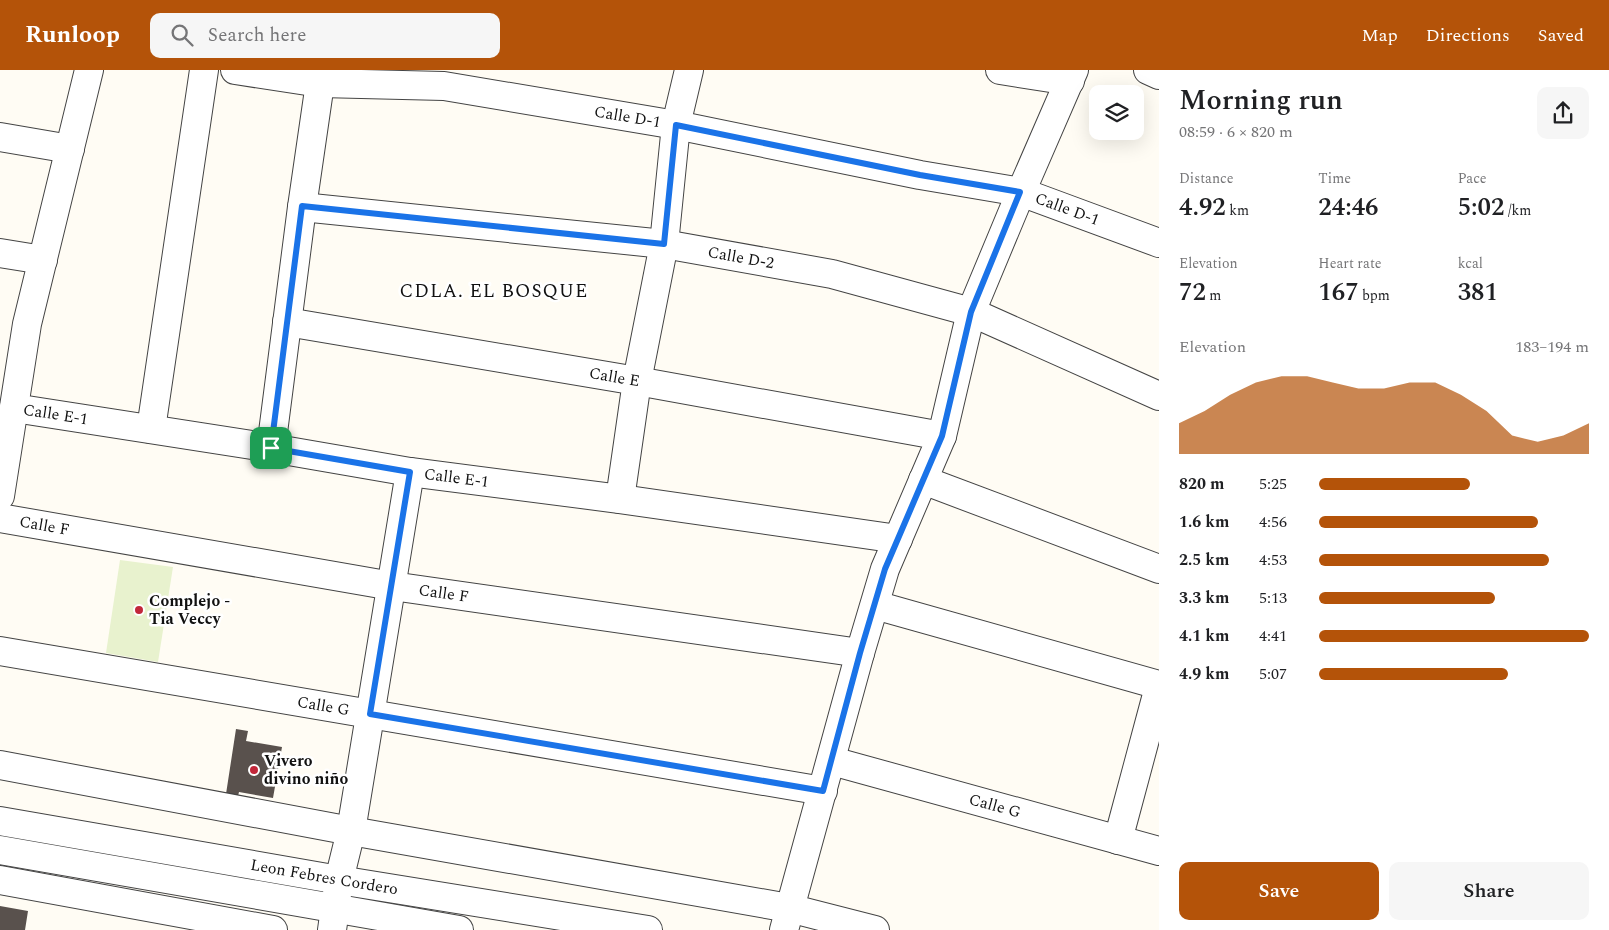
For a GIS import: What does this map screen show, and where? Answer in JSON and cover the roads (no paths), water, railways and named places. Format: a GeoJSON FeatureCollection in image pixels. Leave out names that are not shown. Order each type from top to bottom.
{"type":"FeatureCollection","features":[{"type":"Feature","properties":{"kind":"street"},"geometry":{"type":"LineString","coordinates":[[1,480],[14,408],[10,370],[27,324],[89,70]]}},
{"type":"Feature","properties":{"kind":"street"},"geometry":{"type":"LineString","coordinates":[[151,429],[204,70]]}},
{"type":"Feature","properties":{"kind":"street","name":"Calle D-1"},"geometry":{"type":"LineString","coordinates":[[234,70],[320,83],[445,78],[920,175],[1020,192],[1159,243]]}},
{"type":"Feature","properties":{"kind":"street"},"geometry":{"type":"LineString","coordinates":[[620,498],[637,381],[664,244],[676,125],[689,70]]}},
{"type":"Feature","properties":{"kind":"street"},"geometry":{"type":"LineString","coordinates":[[786,919],[885,569],[942,436],[971,312],[1020,192],[1072,75],[1000,70]]}},
{"type":"Feature","properties":{"kind":"street"},"geometry":{"type":"LineString","coordinates":[[1148,70],[1159,76]]}},
{"type":"Feature","properties":{"kind":"street"},"geometry":{"type":"LineString","coordinates":[[271,448],[320,83]]}},
{"type":"Feature","properties":{"kind":"street"},"geometry":{"type":"LineString","coordinates":[[0,138],[70,149]]}},
{"type":"Feature","properties":{"kind":"street","name":"Calle D-2"},"geometry":{"type":"LineString","coordinates":[[302,206],[664,244],[832,274],[971,312],[1159,396]]}},
{"type":"Feature","properties":{"kind":"street"},"geometry":{"type":"LineString","coordinates":[[0,253],[43,260]]}},
{"type":"Feature","properties":{"kind":"street","name":"Calle E"},"geometry":{"type":"LineString","coordinates":[[287,322],[637,381],[942,436]]}},
{"type":"Feature","properties":{"kind":"street","name":"Calle E-1"},"geometry":{"type":"LineString","coordinates":[[14,408],[271,448],[410,472],[620,498],[898,539]]}},
{"type":"Feature","properties":{"kind":"street"},"geometry":{"type":"LineString","coordinates":[[334,920],[339,880],[351,831],[410,472]]}},
{"type":"Feature","properties":{"kind":"street"},"geometry":{"type":"LineString","coordinates":[[923,480],[1159,569]]}},
{"type":"Feature","properties":{"kind":"street","name":"Calle F"},"geometry":{"type":"LineString","coordinates":[[0,518],[392,586],[860,653]]}},
{"type":"Feature","properties":{"kind":"street"},"geometry":{"type":"LineString","coordinates":[[875,605],[1159,686],[1118,840]]}},
{"type":"Feature","properties":{"kind":"street","name":"Calle G"},"geometry":{"type":"LineString","coordinates":[[0,651],[823,791]]}},
{"type":"Feature","properties":{"kind":"street","name":"Calle G"},"geometry":{"type":"LineString","coordinates":[[832,761],[1159,851]]}},
{"type":"Feature","properties":{"kind":"street"},"geometry":{"type":"LineString","coordinates":[[0,765],[351,831],[786,919],[875,930]]}},
{"type":"Feature","properties":{"kind":"street","name":"Leon Febres Cordero"},"geometry":{"type":"LineString","coordinates":[[0,821],[339,880],[648,930]]}},
{"type":"Feature","properties":{"kind":"street"},"geometry":{"type":"LineString","coordinates":[[0,871],[10,852]]}},
{"type":"Feature","properties":{"kind":"street","name":"Leon Febres Cordero"},"geometry":{"type":"LineString","coordinates":[[10,852],[334,920],[459,930]]}},
{"type":"Feature","properties":{"kind":"street"},"geometry":{"type":"LineString","coordinates":[[0,880],[273,930]]}},
{"type":"Feature","properties":{"kind":"place","name":"Complejo - Tia Veccy"},"geometry":{"type":"Point","coordinates":[139,610]}},
{"type":"Feature","properties":{"kind":"place","name":"Vivero divino niño"},"geometry":{"type":"Point","coordinates":[254,770]}},
{"type":"Feature","properties":{"kind":"district","name":"CDLA. EL BOSQUE"},"geometry":{"type":"Point","coordinates":[494,291]}}]}
